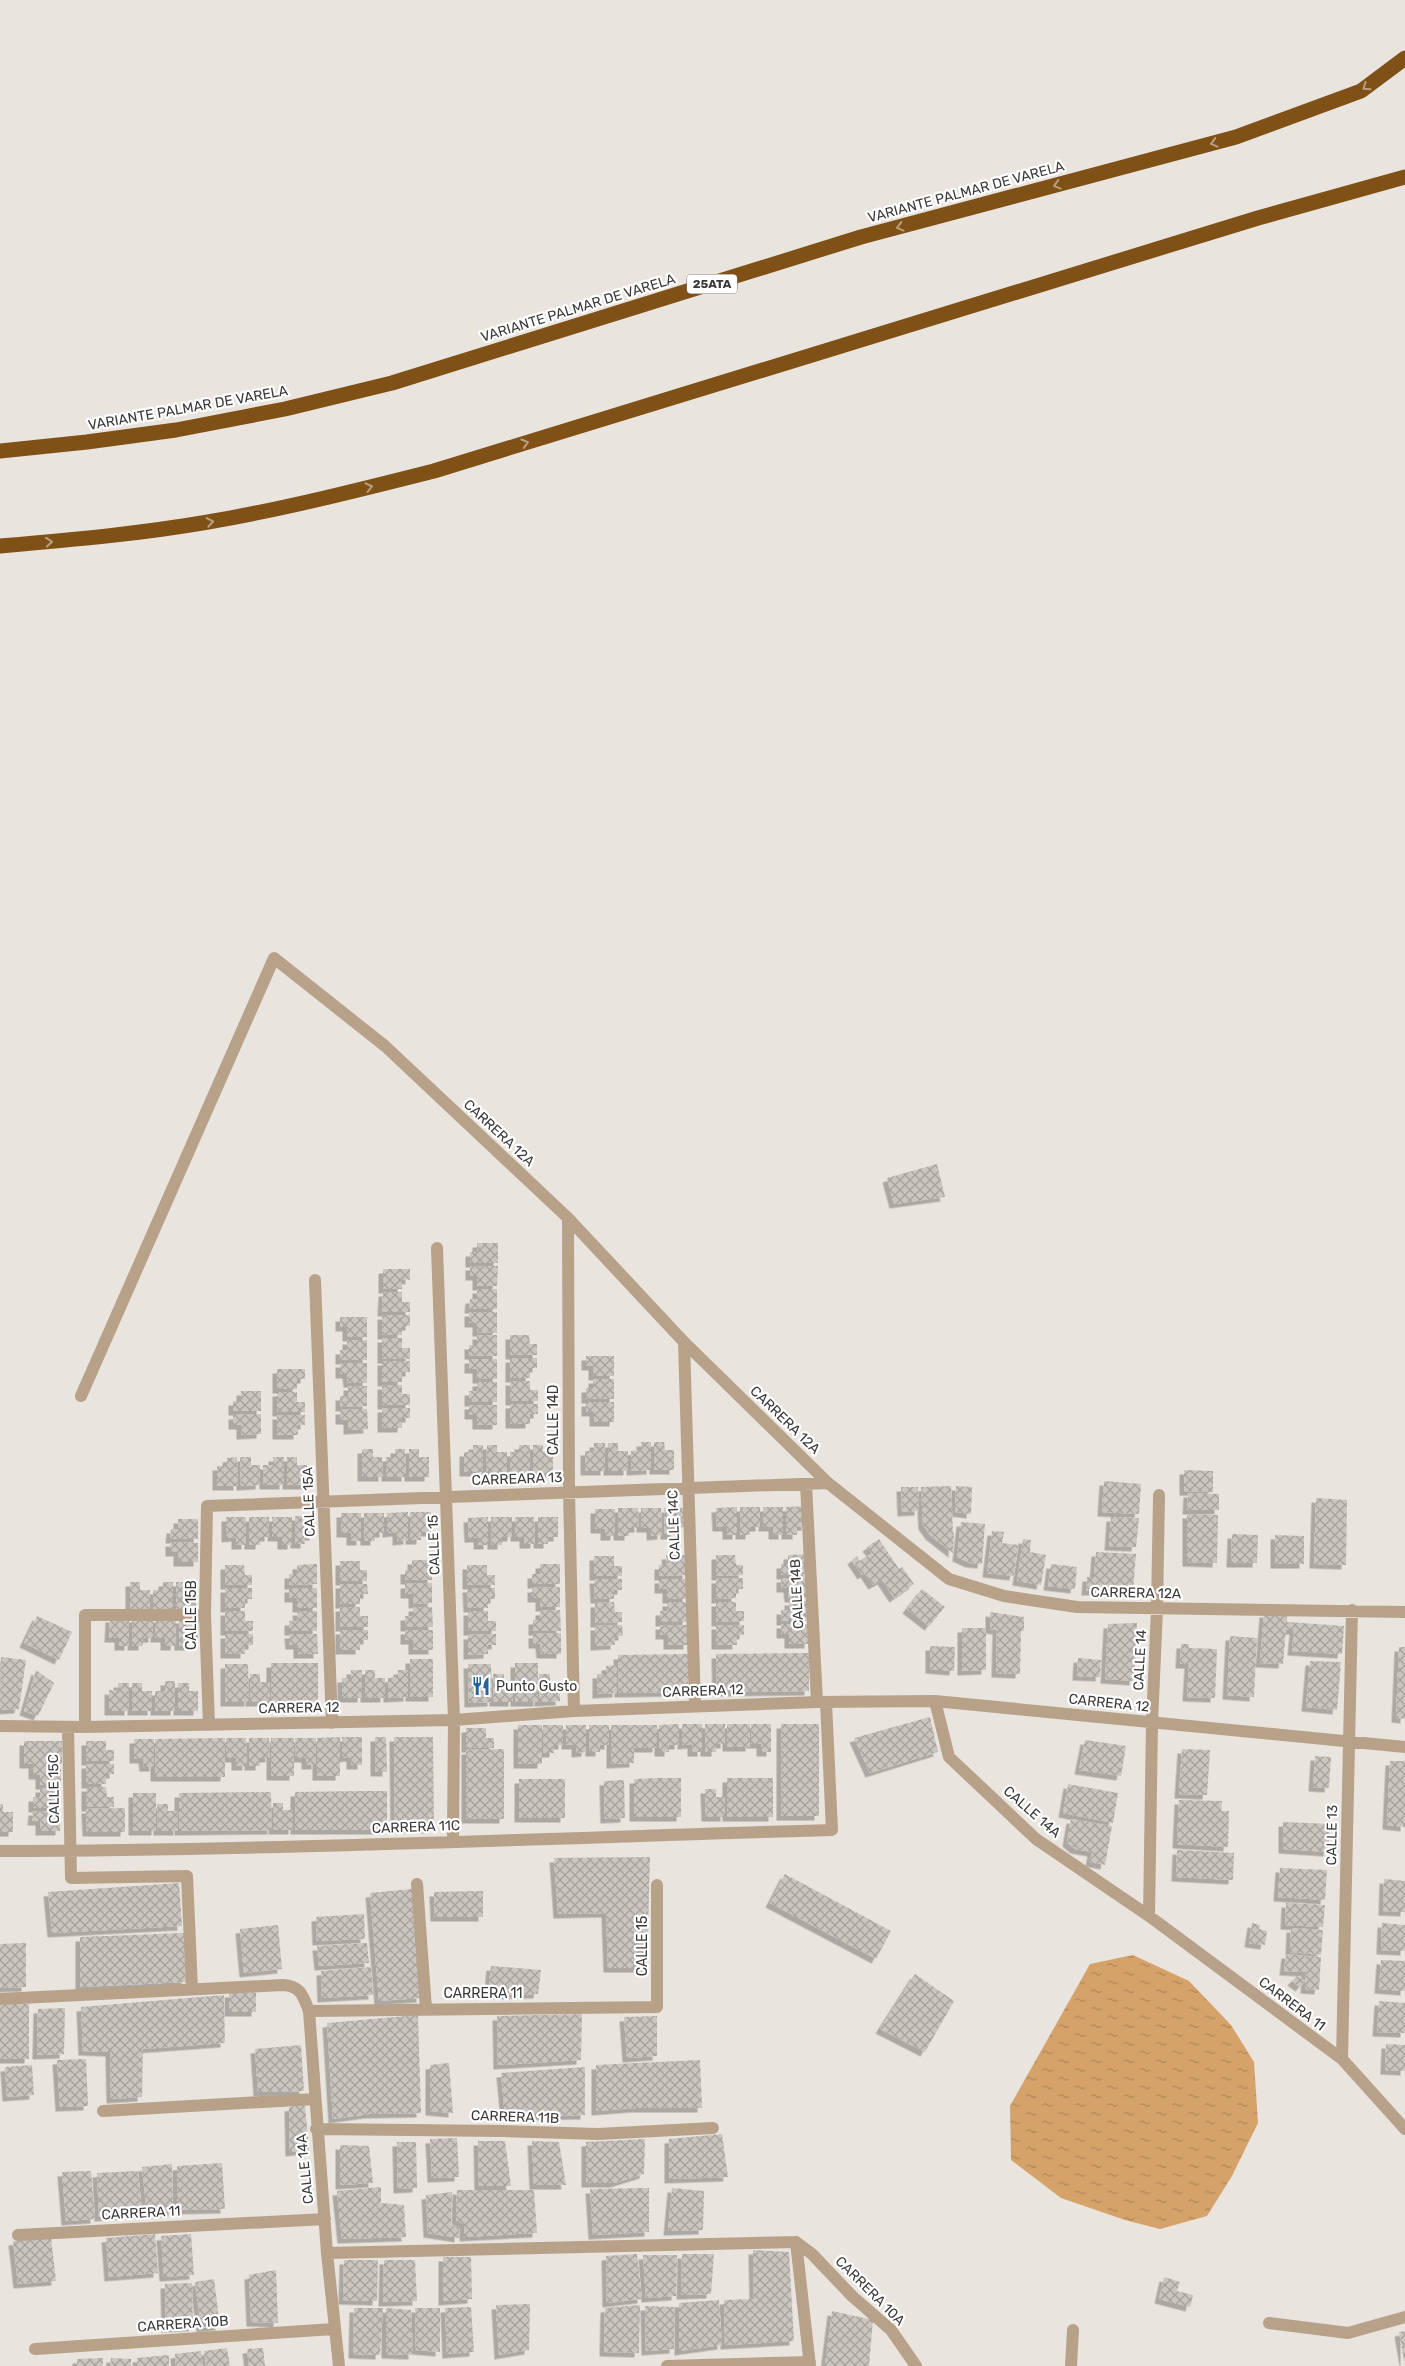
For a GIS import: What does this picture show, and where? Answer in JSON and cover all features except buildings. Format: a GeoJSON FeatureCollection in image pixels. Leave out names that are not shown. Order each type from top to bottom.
{"type":"FeatureCollection","features":[{"type":"Feature","properties":{"kind":"highway","name":"VARIANTE PALMAR DE VARELA"},"geometry":{"type":"LineString","coordinates":[[0,451],[176,430],[285,410],[392,384],[861,237],[1236,137],[1361,91],[1405,58]]}},
{"type":"Feature","properties":{"kind":"highway"},"geometry":{"type":"LineString","coordinates":[[0,546],[107,536],[208,522],[321,499],[434,471],[1248,220],[1405,177]]}},
{"type":"Feature","properties":{"kind":"street","name":"CARRERA 12A"},"geometry":{"type":"LineString","coordinates":[[81,1396],[274,958],[385,1046],[568,1218],[684,1342],[828,1483],[949,1579],[1004,1596],[1077,1608],[1405,1612]]}},
{"type":"Feature","properties":{"kind":"street","name":"CALLE 14D"},"geometry":{"type":"LineString","coordinates":[[568,1218],[568,1492],[574,1711]]}},
{"type":"Feature","properties":{"kind":"street","name":"CALLE 15"},"geometry":{"type":"LineString","coordinates":[[437,1248],[448,1497],[454,1720],[454,1840]]}},
{"type":"Feature","properties":{"kind":"street","name":"CALLE 15A"},"geometry":{"type":"LineString","coordinates":[[315,1280],[332,1723]]}},
{"type":"Feature","properties":{"kind":"street","name":"CALLE 14C"},"geometry":{"type":"LineString","coordinates":[[684,1342],[695,1706]]}},
{"type":"Feature","properties":{"kind":"street","name":"CARREARA 13"},"geometry":{"type":"LineString","coordinates":[[207,1506],[828,1483]]}},
{"type":"Feature","properties":{"kind":"street","name":"CALLE 14B"},"geometry":{"type":"LineString","coordinates":[[806,1484],[832,1830]]}},
{"type":"Feature","properties":{"kind":"street","name":"CALLE 14"},"geometry":{"type":"LineString","coordinates":[[1148,1916],[1159,1495]]}},
{"type":"Feature","properties":{"kind":"street","name":"CALLE 15B"},"geometry":{"type":"LineString","coordinates":[[207,1506],[205,1615],[209,1725]]}},
{"type":"Feature","properties":{"kind":"street","name":"CALLE 13"},"geometry":{"type":"LineString","coordinates":[[1342,2059],[1352,1610]]}},
{"type":"Feature","properties":{"kind":"street"},"geometry":{"type":"LineString","coordinates":[[85,1727],[85,1615],[205,1615]]}},
{"type":"Feature","properties":{"kind":"street","name":"CARRERA 12"},"geometry":{"type":"LineString","coordinates":[[0,1726],[85,1727],[454,1720],[574,1711],[695,1706],[935,1701],[1405,1747]]}},
{"type":"Feature","properties":{"kind":"street","name":"CALLE 14A"},"geometry":{"type":"LineString","coordinates":[[935,1701],[949,1757],[1036,1839],[1148,1916]]}},
{"type":"Feature","properties":{"kind":"street","name":"CALLE 15C"},"geometry":{"type":"LineString","coordinates":[[68,1727],[71,1878],[188,1876],[192,1989]]}},
{"type":"Feature","properties":{"kind":"street","name":"CARRERA 11C"},"geometry":{"type":"LineString","coordinates":[[0,1851],[271,1848],[454,1840],[832,1830]]}},
{"type":"Feature","properties":{"kind":"street"},"geometry":{"type":"LineString","coordinates":[[417,1884],[426,2009]]}},
{"type":"Feature","properties":{"kind":"street","name":"CALLE 15"},"geometry":{"type":"LineString","coordinates":[[657,2007],[658,1885]]}},
{"type":"Feature","properties":{"kind":"street","name":"CARRERA 11"},"geometry":{"type":"LineString","coordinates":[[1148,1916],[1342,2059],[1405,2129]]}},
{"type":"Feature","properties":{"kind":"street","name":"CALLE 14A"},"geometry":{"type":"LineString","coordinates":[[192,1989],[293,1985],[300,1990],[309,2011],[316,2129],[339,2366]]}},
{"type":"Feature","properties":{"kind":"street"},"geometry":{"type":"LineString","coordinates":[[0,1999],[192,1989]]}},
{"type":"Feature","properties":{"kind":"street","name":"CARRERA 11"},"geometry":{"type":"LineString","coordinates":[[309,2011],[657,2007]]}},
{"type":"Feature","properties":{"kind":"street"},"geometry":{"type":"LineString","coordinates":[[103,2111],[315,2099]]}},
{"type":"Feature","properties":{"kind":"street","name":"CARRERA 11B"},"geometry":{"type":"LineString","coordinates":[[316,2129],[598,2134],[713,2128]]}},
{"type":"Feature","properties":{"kind":"street","name":"CARRERA 11"},"geometry":{"type":"LineString","coordinates":[[18,2236],[325,2219]]}},
{"type":"Feature","properties":{"kind":"street"},"geometry":{"type":"LineString","coordinates":[[327,2253],[796,2242],[810,2364],[667,2366]]}},
{"type":"Feature","properties":{"kind":"street","name":"CARRERA 10A"},"geometry":{"type":"LineString","coordinates":[[796,2242],[812,2254],[852,2296],[891,2330],[916,2366]]}},
{"type":"Feature","properties":{"kind":"street"},"geometry":{"type":"LineString","coordinates":[[1269,2323],[1348,2333],[1405,2317]]}},
{"type":"Feature","properties":{"kind":"street","name":"CARRERA 10B"},"geometry":{"type":"LineString","coordinates":[[35,2349],[334,2329]]}},
{"type":"Feature","properties":{"kind":"street"},"geometry":{"type":"LineString","coordinates":[[1071,2366],[1073,2330]]}},
{"type":"Feature","properties":{"kind":"water"},"geometry":{"type":"Polygon","coordinates":[[[1133,1955],[1189,1981],[1231,2025],[1254,2062],[1258,2123],[1232,2176],[1207,2216],[1160,2229],[1125,2220],[1061,2198],[1011,2160],[1010,2106],[1090,1964],[1133,1955]]]}},
{"type":"Feature","properties":{"kind":"place","name":"Punto Gusto"},"geometry":{"type":"Point","coordinates":[481,1686]}}]}
